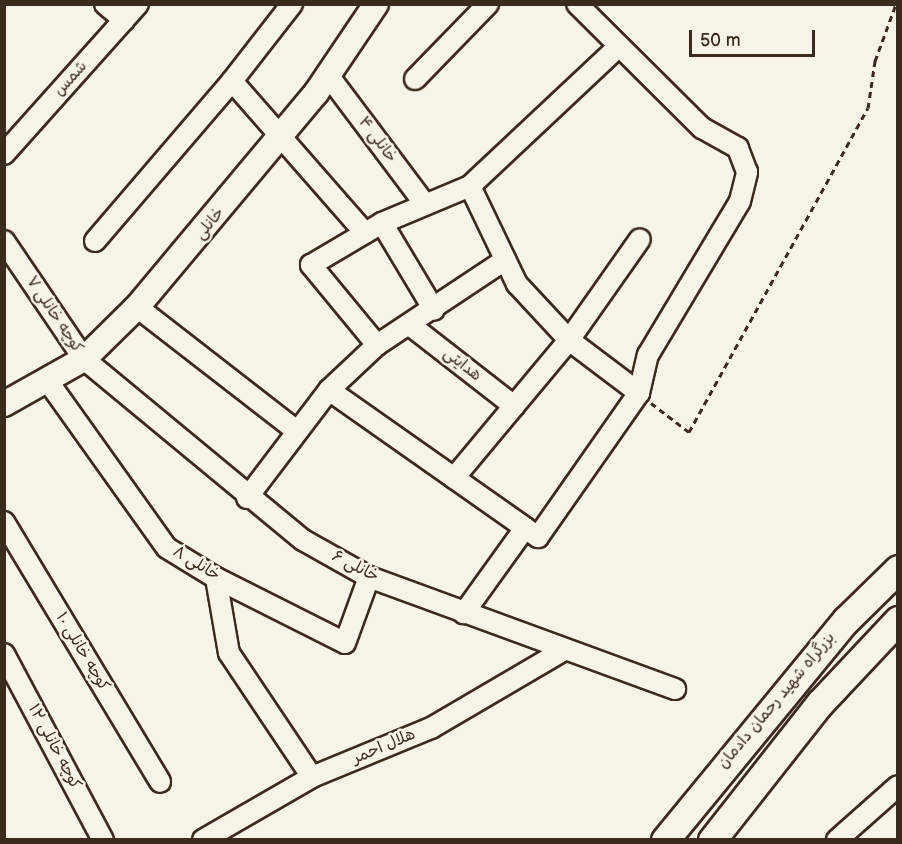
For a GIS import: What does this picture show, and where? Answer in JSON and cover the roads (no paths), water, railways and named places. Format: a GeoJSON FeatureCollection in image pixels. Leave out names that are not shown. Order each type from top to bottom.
{"type":"FeatureCollection","features":[{"type":"Feature","properties":{"kind":"highway","name":"بزرگراه شهید رحمان دادمان"},"geometry":{"type":"LineString","coordinates":[[664,840],[838,628],[897,568]]}},
{"type":"Feature","properties":{"kind":"highway","name":"بزرگراه شهید رحمان دادمان"},"geometry":{"type":"LineString","coordinates":[[712,840],[820,703],[897,620]]}},
{"type":"Feature","properties":{"kind":"main road","name":"خانلی"},"geometry":{"type":"LineString","coordinates":[[4,404],[84,359],[137,307],[281,137],[328,75],[376,4]]}},
{"type":"Feature","properties":{"kind":"street"},"geometry":{"type":"LineString","coordinates":[[105,4],[124,20]]}},
{"type":"Feature","properties":{"kind":"street","name":"شمس"},"geometry":{"type":"LineString","coordinates":[[4,154],[138,4]]}},
{"type":"Feature","properties":{"kind":"street"},"geometry":{"type":"LineString","coordinates":[[95,241],[232,81],[292,4]]}},
{"type":"Feature","properties":{"kind":"street"},"geometry":{"type":"LineString","coordinates":[[415,79],[489,4]]}},
{"type":"Feature","properties":{"kind":"street"},"geometry":{"type":"LineString","coordinates":[[329,390],[538,537],[639,393],[648,356],[740,201],[747,172],[738,148],[702,128],[618,47],[578,4]]}},
{"type":"Feature","properties":{"kind":"street"},"geometry":{"type":"LineString","coordinates":[[377,345],[311,265],[374,228],[470,186],[618,47]]}},
{"type":"Feature","properties":{"kind":"street","name":"خانلی ۴"},"geometry":{"type":"LineString","coordinates":[[328,75],[425,204]]}},
{"type":"Feature","properties":{"kind":"street"},"geometry":{"type":"LineString","coordinates":[[232,81],[281,137],[374,228],[434,310]]}},
{"type":"Feature","properties":{"kind":"street"},"geometry":{"type":"LineString","coordinates":[[470,186],[517,284],[568,340],[639,393]]}},
{"type":"Feature","properties":{"kind":"street"},"geometry":{"type":"LineString","coordinates":[[454,478],[568,340],[640,239]]}},
{"type":"Feature","properties":{"kind":"street","name":"کوچه خانلی ۷"},"geometry":{"type":"LineString","coordinates":[[4,241],[84,359]]}},
{"type":"Feature","properties":{"kind":"street"},"geometry":{"type":"LineString","coordinates":[[247,498],[329,390],[377,345],[434,310],[505,260]]}},
{"type":"Feature","properties":{"kind":"street"},"geometry":{"type":"LineString","coordinates":[[137,307],[297,431]]}},
{"type":"Feature","properties":{"kind":"street","name":"هدایتی"},"geometry":{"type":"LineString","coordinates":[[410,325],[514,406]]}},
{"type":"Feature","properties":{"kind":"street","name":"خانلی ۶"},"geometry":{"type":"LineString","coordinates":[[84,359],[247,498],[303,540],[369,577],[675,689]]}},
{"type":"Feature","properties":{"kind":"street","name":"خانلی ۸"},"geometry":{"type":"LineString","coordinates":[[47,380],[167,548],[216,578],[345,643],[369,577]]}},
{"type":"Feature","properties":{"kind":"street","name":"کوچه خانلی ۱۰"},"geometry":{"type":"LineString","coordinates":[[4,522],[160,782]]}},
{"type":"Feature","properties":{"kind":"street"},"geometry":{"type":"LineString","coordinates":[[464,613],[525,528]]}},
{"type":"Feature","properties":{"kind":"street"},"geometry":{"type":"LineString","coordinates":[[216,578],[230,653],[312,777]]}},
{"type":"Feature","properties":{"kind":"street","name":"هلال احمر"},"geometry":{"type":"LineString","coordinates":[[203,840],[312,777],[431,728],[564,650]]}},
{"type":"Feature","properties":{"kind":"street","name":"کوچه خانلی ۱۲"},"geometry":{"type":"LineString","coordinates":[[4,654],[103,840]]}},
{"type":"Feature","properties":{"kind":"street"},"geometry":{"type":"LineString","coordinates":[[837,840],[897,786]]}}]}
